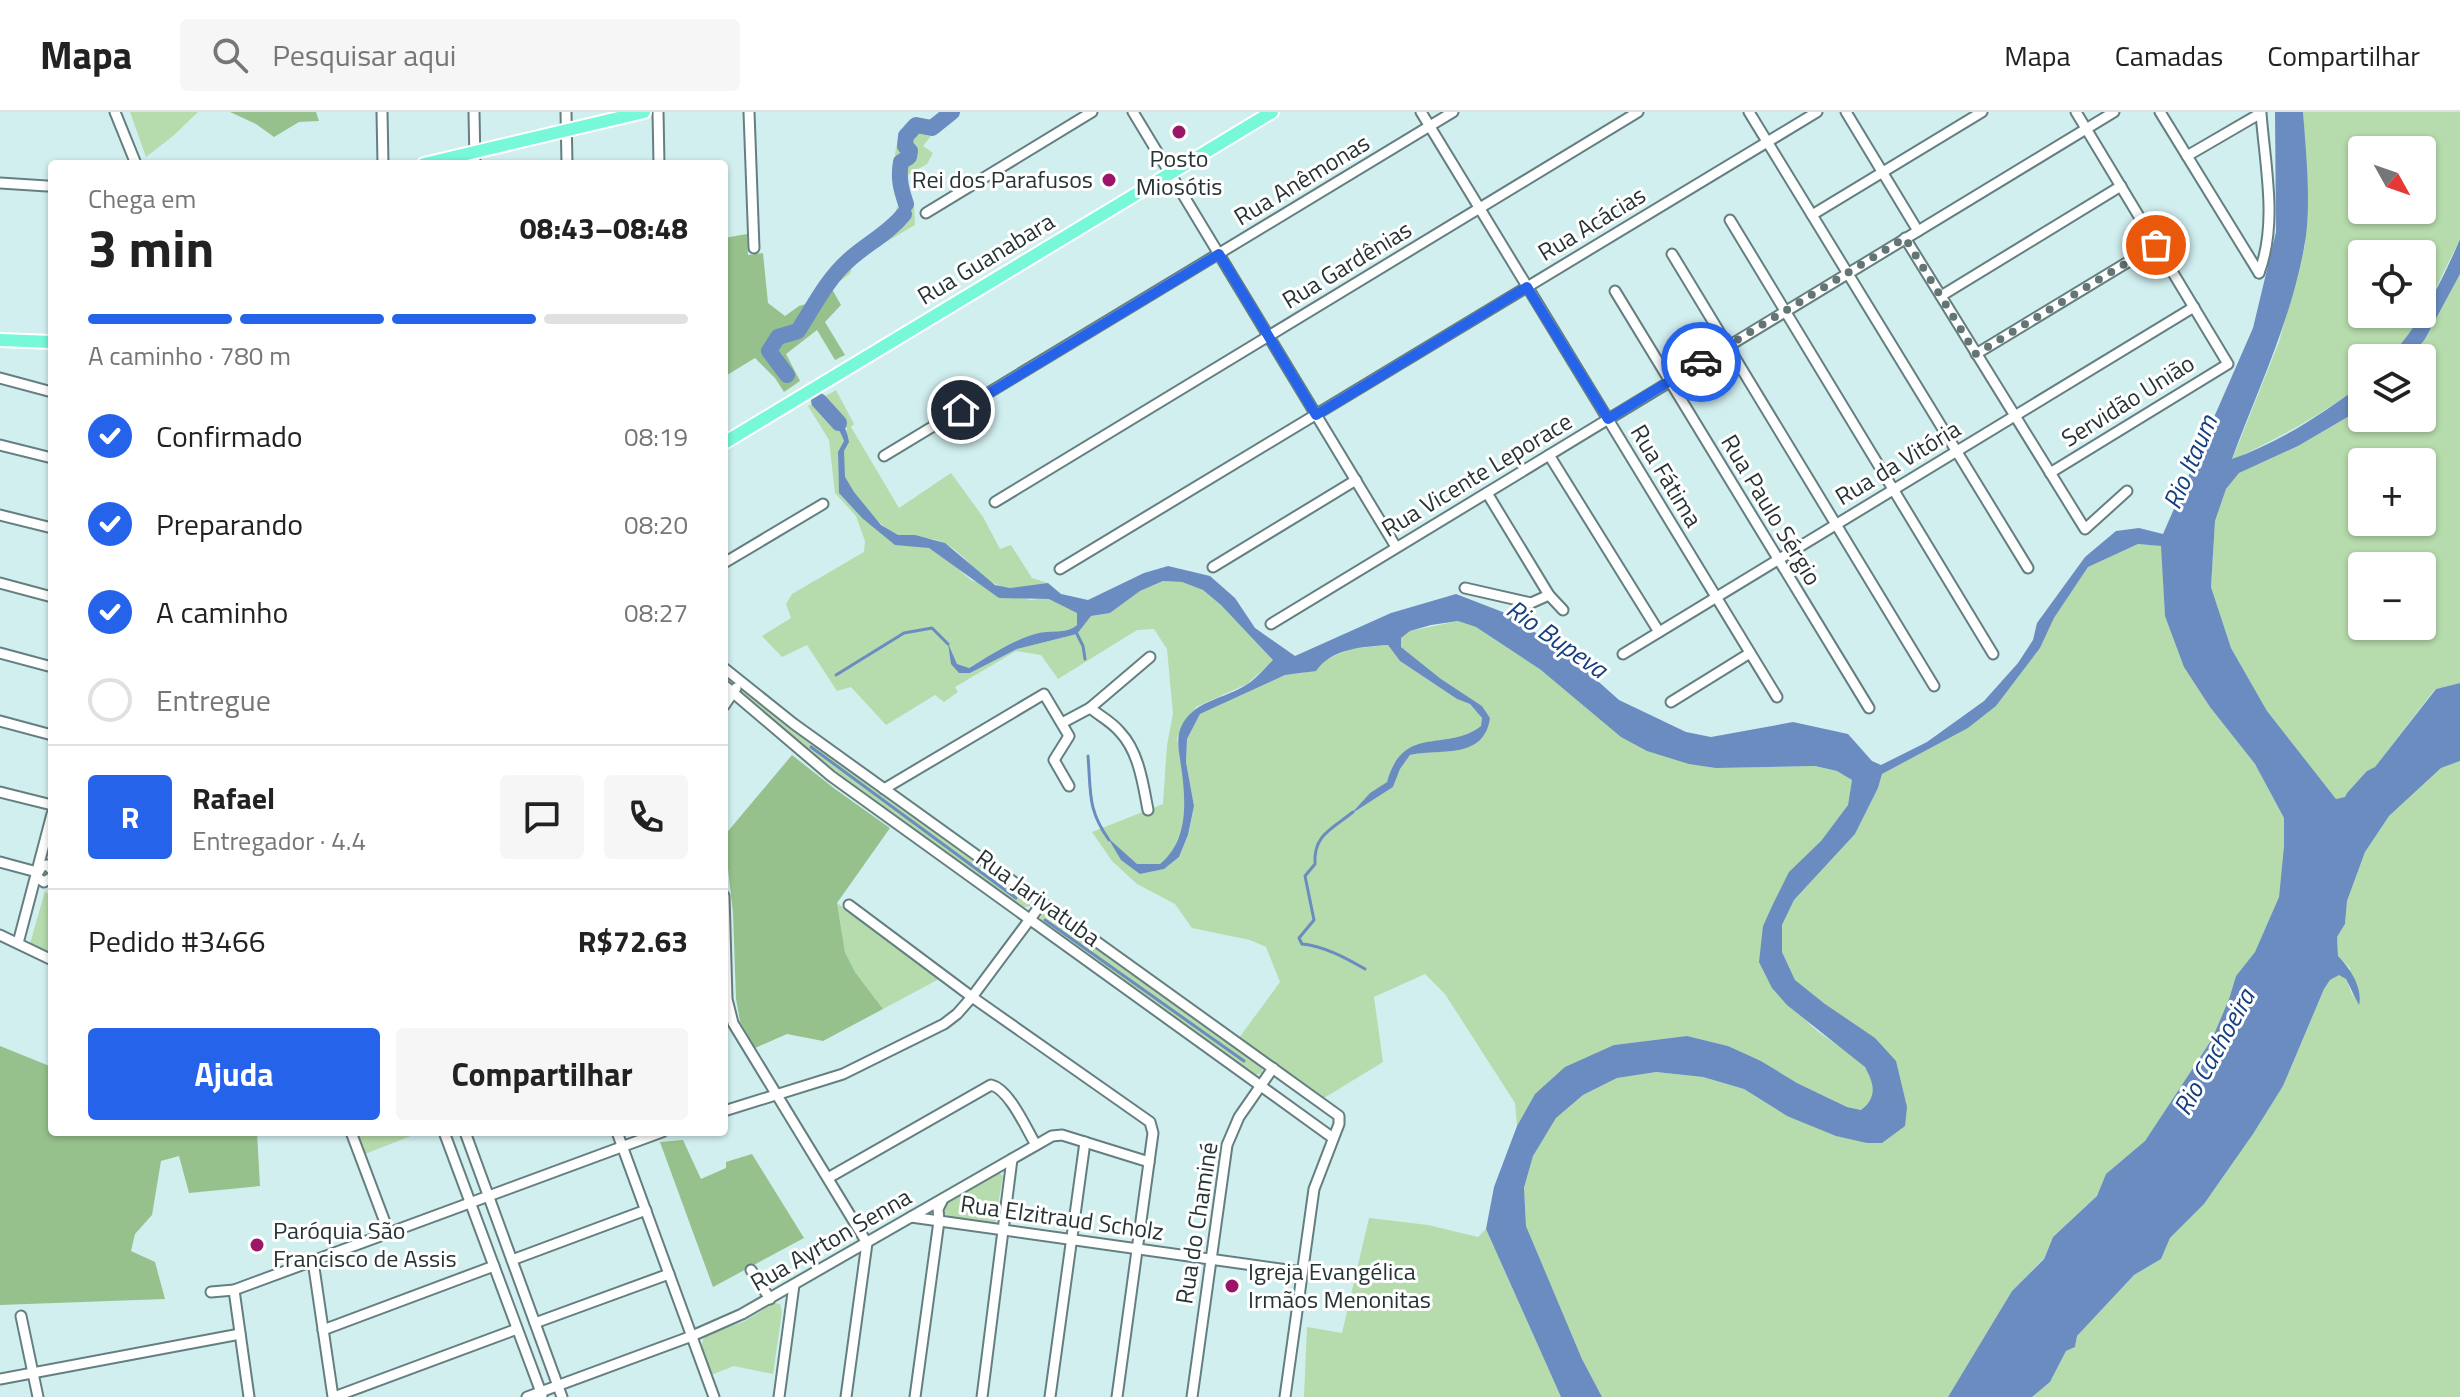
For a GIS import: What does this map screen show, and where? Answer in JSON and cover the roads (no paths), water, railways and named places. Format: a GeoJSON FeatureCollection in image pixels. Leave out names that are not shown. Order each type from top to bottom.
{"type":"FeatureCollection","features":[{"type":"Feature","properties":{"kind":"main road"},"geometry":{"type":"LineString","coordinates":[[475,158],[566,130],[644,112]]}},
{"type":"Feature","properties":{"kind":"main road","name":"Rua Guanabara"},"geometry":{"type":"LineString","coordinates":[[728,441],[1272,112]]}},
{"type":"Feature","properties":{"kind":"main road"},"geometry":{"type":"LineString","coordinates":[[0,340],[48,342]]}},
{"type":"Feature","properties":{"kind":"street"},"geometry":{"type":"LineString","coordinates":[[115,112],[134,160]]}},
{"type":"Feature","properties":{"kind":"street"},"geometry":{"type":"LineString","coordinates":[[382,112],[383,160]]}},
{"type":"Feature","properties":{"kind":"street"},"geometry":{"type":"LineString","coordinates":[[474,112],[475,158]]}},
{"type":"Feature","properties":{"kind":"street"},"geometry":{"type":"LineString","coordinates":[[566,112],[567,160]]}},
{"type":"Feature","properties":{"kind":"street"},"geometry":{"type":"LineString","coordinates":[[658,112],[659,160]]}},
{"type":"Feature","properties":{"kind":"street"},"geometry":{"type":"LineString","coordinates":[[749,112],[754,248]]}},
{"type":"Feature","properties":{"kind":"street"},"geometry":{"type":"LineString","coordinates":[[926,213],[1092,112]]}},
{"type":"Feature","properties":{"kind":"street"},"geometry":{"type":"LineString","coordinates":[[1133,112],[1396,547]]}},
{"type":"Feature","properties":{"kind":"street","name":"Rua Fátima"},"geometry":{"type":"LineString","coordinates":[[1421,112],[1777,697]]}},
{"type":"Feature","properties":{"kind":"street","name":"Rua Anêmonas"},"geometry":{"type":"LineString","coordinates":[[884,456],[1453,112]]}},
{"type":"Feature","properties":{"kind":"street","name":"Rua Gardênias"},"geometry":{"type":"LineString","coordinates":[[995,502],[1638,112]]}},
{"type":"Feature","properties":{"kind":"street"},"geometry":{"type":"LineString","coordinates":[[1749,112],[2028,568]]}},
{"type":"Feature","properties":{"kind":"street","name":"Rua Acácias"},"geometry":{"type":"LineString","coordinates":[[1060,569],[1817,112]]}},
{"type":"Feature","properties":{"kind":"street"},"geometry":{"type":"LineString","coordinates":[[1846,112],[1918,231]]}},
{"type":"Feature","properties":{"kind":"street"},"geometry":{"type":"LineString","coordinates":[[1812,215],[1982,112]]}},
{"type":"Feature","properties":{"kind":"street"},"geometry":{"type":"LineString","coordinates":[[2076,112],[2194,307]]}},
{"type":"Feature","properties":{"kind":"street","name":"Rua Vicente Leporace"},"geometry":{"type":"LineString","coordinates":[[1271,624],[2114,112]]}},
{"type":"Feature","properties":{"kind":"street"},"geometry":{"type":"LineString","coordinates":[[2160,112],[2187,156],[2259,273],[2268,243],[2269,213],[2261,113],[2187,156]]}},
{"type":"Feature","properties":{"kind":"street"},"geometry":{"type":"LineString","coordinates":[[0,183],[47,186]]}},
{"type":"Feature","properties":{"kind":"street"},"geometry":{"type":"LineString","coordinates":[[1941,296],[2121,186]]}},
{"type":"Feature","properties":{"kind":"street"},"geometry":{"type":"LineString","coordinates":[[1730,220],[1993,654]]}},
{"type":"Feature","properties":{"kind":"street"},"geometry":{"type":"LineString","coordinates":[[1905,238],[2085,529],[2127,491]]}},
{"type":"Feature","properties":{"kind":"street"},"geometry":{"type":"LineString","coordinates":[[1976,354],[2156,245]]}},
{"type":"Feature","properties":{"kind":"street"},"geometry":{"type":"LineString","coordinates":[[1672,254],[1934,686]]}},
{"type":"Feature","properties":{"kind":"street","name":"Rua Paulo Sérgio"},"geometry":{"type":"LineString","coordinates":[[1615,291],[1869,708]]}},
{"type":"Feature","properties":{"kind":"street","name":"Servidão União"},"geometry":{"type":"LineString","coordinates":[[2050,473],[2228,364],[2194,307]]}},
{"type":"Feature","properties":{"kind":"street","name":"Rua da Vitória"},"geometry":{"type":"LineString","coordinates":[[1623,654],[2194,307]]}},
{"type":"Feature","properties":{"kind":"street"},"geometry":{"type":"LineString","coordinates":[[0,378],[48,391]]}},
{"type":"Feature","properties":{"kind":"street"},"geometry":{"type":"LineString","coordinates":[[0,445],[48,457]]}},
{"type":"Feature","properties":{"kind":"street"},"geometry":{"type":"LineString","coordinates":[[1549,455],[1659,632]]}},
{"type":"Feature","properties":{"kind":"street"},"geometry":{"type":"LineString","coordinates":[[1213,567],[1356,480]]}},
{"type":"Feature","properties":{"kind":"street"},"geometry":{"type":"LineString","coordinates":[[1487,493],[1549,595],[1563,610]]}},
{"type":"Feature","properties":{"kind":"street"},"geometry":{"type":"LineString","coordinates":[[728,561],[823,504]]}},
{"type":"Feature","properties":{"kind":"street"},"geometry":{"type":"LineString","coordinates":[[0,515],[48,527]]}},
{"type":"Feature","properties":{"kind":"street"},"geometry":{"type":"LineString","coordinates":[[0,583],[48,596]]}},
{"type":"Feature","properties":{"kind":"street"},"geometry":{"type":"LineString","coordinates":[[1465,588],[1531,603],[1549,595]]}},
{"type":"Feature","properties":{"kind":"street"},"geometry":{"type":"LineString","coordinates":[[0,653],[48,666]]}},
{"type":"Feature","properties":{"kind":"street"},"geometry":{"type":"LineString","coordinates":[[1671,702],[1750,653]]}},
{"type":"Feature","properties":{"kind":"street"},"geometry":{"type":"LineString","coordinates":[[1062,723],[1090,708],[1150,657]]}},
{"type":"Feature","properties":{"kind":"street","name":"Rua Jarivatuba"},"geometry":{"type":"LineString","coordinates":[[728,671],[884,789],[1335,1111],[1340,1121],[1333,1138],[831,776],[728,689]]}},
{"type":"Feature","properties":{"kind":"street"},"geometry":{"type":"LineString","coordinates":[[728,700],[741,682]]}},
{"type":"Feature","properties":{"kind":"street"},"geometry":{"type":"LineString","coordinates":[[884,789],[1044,694],[1068,739],[1054,760],[1069,786]]}},
{"type":"Feature","properties":{"kind":"street"},"geometry":{"type":"LineString","coordinates":[[1090,708],[1127,740],[1140,771],[1148,810]]}},
{"type":"Feature","properties":{"kind":"street"},"geometry":{"type":"LineString","coordinates":[[0,721],[48,734]]}},
{"type":"Feature","properties":{"kind":"street"},"geometry":{"type":"LineString","coordinates":[[0,792],[48,804]]}},
{"type":"Feature","properties":{"kind":"street"},"geometry":{"type":"LineString","coordinates":[[18,943],[48,830]]}},
{"type":"Feature","properties":{"kind":"street"},"geometry":{"type":"LineString","coordinates":[[45,842],[48,854]]}},
{"type":"Feature","properties":{"kind":"street"},"geometry":{"type":"LineString","coordinates":[[0,862],[37,872]]}},
{"type":"Feature","properties":{"kind":"street"},"geometry":{"type":"LineString","coordinates":[[37,872],[44,865],[48,867]]}},
{"type":"Feature","properties":{"kind":"street"},"geometry":{"type":"LineString","coordinates":[[37,872],[40,880],[48,882]]}},
{"type":"Feature","properties":{"kind":"street"},"geometry":{"type":"LineString","coordinates":[[30,895],[48,883]]}},
{"type":"Feature","properties":{"kind":"street"},"geometry":{"type":"LineString","coordinates":[[728,1110],[830,1078],[870,1062],[944,1024],[972,997],[1042,903]]}},
{"type":"Feature","properties":{"kind":"street"},"geometry":{"type":"LineString","coordinates":[[849,905],[972,997],[1146,1118],[1153,1128],[1117,1397]]}},
{"type":"Feature","properties":{"kind":"street"},"geometry":{"type":"LineString","coordinates":[[0,935],[48,958]]}},
{"type":"Feature","properties":{"kind":"street"},"geometry":{"type":"LineString","coordinates":[[728,989],[733,1023],[867,1243],[846,1397]]}},
{"type":"Feature","properties":{"kind":"street","name":"Rua do Chaminé"},"geometry":{"type":"LineString","coordinates":[[1192,1397],[1227,1145],[1239,1117],[1273,1068]]}},
{"type":"Feature","properties":{"kind":"street"},"geometry":{"type":"LineString","coordinates":[[828,1178],[991,1085],[997,1086],[1007,1096],[1036,1145]]}},
{"type":"Feature","properties":{"kind":"street","name":"Rua Ayrton Senna"},"geometry":{"type":"LineString","coordinates":[[527,1397],[542,1394],[734,1318],[1057,1134],[1149,1162]]}},
{"type":"Feature","properties":{"kind":"street"},"geometry":{"type":"LineString","coordinates":[[353,1136],[389,1233]]}},
{"type":"Feature","properties":{"kind":"street"},"geometry":{"type":"LineString","coordinates":[[445,1136],[542,1394]]}},
{"type":"Feature","properties":{"kind":"street"},"geometry":{"type":"LineString","coordinates":[[468,1136],[562,1397]]}},
{"type":"Feature","properties":{"kind":"street"},"geometry":{"type":"LineString","coordinates":[[618,1136],[714,1397]]}},
{"type":"Feature","properties":{"kind":"street"},"geometry":{"type":"LineString","coordinates":[[211,1292],[234,1290],[651,1136]]}},
{"type":"Feature","properties":{"kind":"street"},"geometry":{"type":"LineString","coordinates":[[1285,1397],[1314,1189],[1333,1138]]}},
{"type":"Feature","properties":{"kind":"street"},"geometry":{"type":"LineString","coordinates":[[1050,1397],[1085,1142]]}},
{"type":"Feature","properties":{"kind":"street"},"geometry":{"type":"LineString","coordinates":[[982,1397],[1012,1159]]}},
{"type":"Feature","properties":{"kind":"street"},"geometry":{"type":"LineString","coordinates":[[915,1397],[939,1221],[938,1209],[943,1199]]}},
{"type":"Feature","properties":{"kind":"street"},"geometry":{"type":"LineString","coordinates":[[512,1260],[646,1210]]}},
{"type":"Feature","properties":{"kind":"street","name":"Rua Elzitraud Scholz"},"geometry":{"type":"LineString","coordinates":[[911,1217],[1302,1272]]}},
{"type":"Feature","properties":{"kind":"street"},"geometry":{"type":"LineString","coordinates":[[313,1261],[333,1397],[517,1329]]}},
{"type":"Feature","properties":{"kind":"street"},"geometry":{"type":"LineString","coordinates":[[323,1330],[494,1266]]}},
{"type":"Feature","properties":{"kind":"street"},"geometry":{"type":"LineString","coordinates":[[751,1270],[770,1299]]}},
{"type":"Feature","properties":{"kind":"street"},"geometry":{"type":"LineString","coordinates":[[535,1323],[669,1274]]}},
{"type":"Feature","properties":{"kind":"street"},"geometry":{"type":"LineString","coordinates":[[779,1397],[794,1285]]}},
{"type":"Feature","properties":{"kind":"street"},"geometry":{"type":"LineString","coordinates":[[234,1290],[249,1397]]}},
{"type":"Feature","properties":{"kind":"street"},"geometry":{"type":"LineString","coordinates":[[21,1316],[38,1397]]}},
{"type":"Feature","properties":{"kind":"street"},"geometry":{"type":"LineString","coordinates":[[0,1379],[240,1334]]}},
{"type":"Feature","properties":{"kind":"water","name":"Rio Cachoeira"},"geometry":{"type":"Polygon","coordinates":[[[2275,112],[2303,112],[2308,180],[2304,248],[2282,329],[2232,459],[2300,427],[2348,394],[2348,417],[2298,446],[2239,473],[2226,489],[2215,521],[2211,587],[2231,648],[2267,711],[2336,799],[2345,797],[2367,771],[2375,767],[2436,689],[2460,683],[2460,761],[2441,768],[2389,816],[2365,852],[2347,901],[2345,924],[2337,937],[2338,956],[2354,979],[2359,992],[2359,1005],[2346,979],[2339,975],[2330,980],[2283,1086],[2204,1204],[2170,1238],[2161,1259],[2134,1275],[2077,1336],[2075,1347],[2066,1351],[2050,1382],[2032,1397],[1948,1397],[2012,1291],[2044,1259],[2053,1237],[2097,1196],[2106,1174],[2145,1141],[2212,1039],[2236,976],[2255,952],[2279,897],[2284,818],[2255,764],[2210,707],[2184,667],[2165,616],[2161,546],[2138,544],[2088,567],[2054,618],[2040,648],[1996,706],[1968,728],[1882,774],[1855,834],[1794,900],[1782,925],[1782,952],[1795,980],[1875,1038],[1896,1061],[1907,1107],[1905,1126],[1882,1143],[1867,1143],[1836,1136],[1787,1116],[1744,1089],[1703,1077],[1656,1072],[1617,1078],[1583,1095],[1556,1118],[1533,1156],[1524,1188],[1526,1226],[1582,1359],[1602,1397],[1561,1397],[1486,1229],[1494,1187],[1517,1126],[1535,1094],[1565,1067],[1614,1045],[1687,1036],[1728,1046],[1847,1107],[1861,1110],[1866,1105],[1873,1090],[1865,1067],[1787,1005],[1772,988],[1759,962],[1763,926],[1789,872],[1821,841],[1848,805],[1852,780],[1837,771],[1815,766],[1716,768],[1689,764],[1647,751],[1621,737],[1541,670],[1476,627],[1458,621],[1410,631],[1401,638],[1401,647],[1482,706],[1490,718],[1486,732],[1479,741],[1458,750],[1410,755],[1393,787],[1351,814],[1370,793],[1387,782],[1394,764],[1404,752],[1415,745],[1468,734],[1481,726],[1482,718],[1470,704],[1457,699],[1400,661],[1388,645],[1339,653],[1316,671],[1285,675],[1200,714],[1187,739],[1186,762],[1194,806],[1188,835],[1179,857],[1164,869],[1140,874],[1121,860],[1108,838],[1137,864],[1160,864],[1176,843],[1183,819],[1184,792],[1178,744],[1183,723],[1196,709],[1250,683],[1273,660],[1203,590],[1182,582],[1163,581],[1140,591],[1110,613],[1091,616],[1077,634],[1017,649],[970,673],[959,673],[951,664],[948,643],[957,664],[969,668],[1021,639],[1073,628],[1077,625],[1077,613],[1049,599],[999,598],[929,548],[895,545],[862,518],[839,493],[838,452],[844,441],[827,408],[842,423],[848,436],[849,442],[844,451],[845,477],[881,525],[898,535],[915,535],[945,543],[995,585],[1010,588],[1048,583],[1061,594],[1088,600],[1144,573],[1168,566],[1210,576],[1235,598],[1255,628],[1295,656],[1391,613],[1456,594],[1513,616],[1582,667],[1619,700],[1686,732],[1711,737],[1793,722],[1848,734],[1872,761],[1881,765],[1927,742],[1984,701],[2018,663],[2033,640],[2037,623],[2085,557],[2116,531],[2139,528],[2163,534],[2253,328],[2276,232],[2275,112]]]}},
{"type":"Feature","properties":{"kind":"water"},"geometry":{"type":"Polygon","coordinates":[[[2460,239],[2460,274],[2436,319],[2436,289],[2460,239]]]}},
{"type":"Feature","properties":{"kind":"water"},"geometry":{"type":"Polygon","coordinates":[[[2413,328],[2431,328],[2421,344],[2400,344],[2413,328]]]}},
{"type":"Feature","properties":{"kind":"waterway","name":"Rio Bupeva"},"geometry":{"type":"LineString","coordinates":[[906,204],[900,173],[901,162],[909,157],[910,151],[905,146],[906,136],[916,125],[932,128],[952,112]]}},
{"type":"Feature","properties":{"kind":"waterway","name":"Rio Bupeva"},"geometry":{"type":"LineString","coordinates":[[787,375],[769,351],[778,337],[798,331],[834,275],[904,214]]}},
{"type":"Feature","properties":{"kind":"waterway","name":"Rio Bupeva"},"geometry":{"type":"LineString","coordinates":[[819,401],[839,423]]}},
{"type":"Feature","properties":{"kind":"waterway"},"geometry":{"type":"LineString","coordinates":[[836,675],[904,633],[932,628],[948,644]]}},
{"type":"Feature","properties":{"kind":"waterway"},"geometry":{"type":"LineString","coordinates":[[1077,634],[1085,659]]}},
{"type":"Feature","properties":{"kind":"waterway"},"geometry":{"type":"LineString","coordinates":[[811,747],[1016,898]]}},
{"type":"Feature","properties":{"kind":"waterway"},"geometry":{"type":"LineString","coordinates":[[1088,756],[1093,809],[1109,840]]}},
{"type":"Feature","properties":{"kind":"waterway"},"geometry":{"type":"LineString","coordinates":[[1353,812],[1325,834],[1317,846],[1315,864],[1305,876],[1314,920],[1299,938],[1302,944],[1327,950],[1365,969]]}},
{"type":"Feature","properties":{"kind":"waterway"},"geometry":{"type":"LineString","coordinates":[[1045,920],[1244,1061]]}},
{"type":"Feature","properties":{"kind":"place","name":"Posto Miosótis"},"geometry":{"type":"Point","coordinates":[1179,132]}},
{"type":"Feature","properties":{"kind":"place","name":"Rei dos Parafusos"},"geometry":{"type":"Point","coordinates":[1109,180]}},
{"type":"Feature","properties":{"kind":"place","name":"Paróquia São Francisco de Assis"},"geometry":{"type":"Point","coordinates":[257,1245]}},
{"type":"Feature","properties":{"kind":"place","name":"Igreja Evangélica Irmãos Menonitas"},"geometry":{"type":"Point","coordinates":[1232,1286]}},
{"type":"Feature","properties":{"kind":"water label","name":"Rio Itaum"},"geometry":{"type":"Point","coordinates":[2190,462]}}]}
